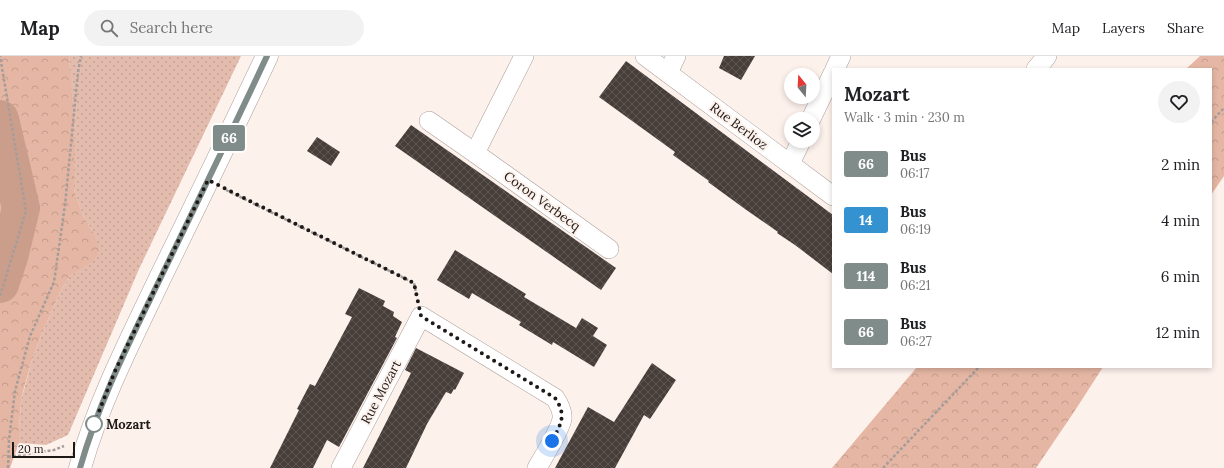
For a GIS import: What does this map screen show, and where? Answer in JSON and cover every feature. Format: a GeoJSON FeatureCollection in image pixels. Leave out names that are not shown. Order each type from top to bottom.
{"type":"FeatureCollection","features":[{"type":"Feature","properties":{"kind":"main road"},"geometry":{"type":"LineString","coordinates":[[80,468],[90,436],[115,371],[267,56]]}},
{"type":"Feature","properties":{"kind":"street"},"geometry":{"type":"LineString","coordinates":[[475,153],[524,56]]}},
{"type":"Feature","properties":{"kind":"street","name":"Rue Berlioz"},"geometry":{"type":"LineString","coordinates":[[645,56],[832,195]]}},
{"type":"Feature","properties":{"kind":"street"},"geometry":{"type":"LineString","coordinates":[[668,73],[676,56]]}},
{"type":"Feature","properties":{"kind":"street"},"geometry":{"type":"LineString","coordinates":[[835,68],[841,56]]}},
{"type":"Feature","properties":{"kind":"street"},"geometry":{"type":"LineString","coordinates":[[1037,68],[1047,56]]}},
{"type":"Feature","properties":{"kind":"street"},"geometry":{"type":"LineString","coordinates":[[814,112],[832,76]]}},
{"type":"Feature","properties":{"kind":"street","name":"Coron Verbecq"},"geometry":{"type":"LineString","coordinates":[[429,122],[609,249]]}},
{"type":"Feature","properties":{"kind":"street"},"geometry":{"type":"LineString","coordinates":[[790,164],[797,148]]}},
{"type":"Feature","properties":{"kind":"street"},"geometry":{"type":"LineString","coordinates":[[421,316],[555,398],[560,405],[562,412],[560,427],[537,468]]}},
{"type":"Feature","properties":{"kind":"street","name":"Rue Mozart"},"geometry":{"type":"LineString","coordinates":[[341,468],[421,316]]}},
{"type":"Feature","properties":{"kind":"path"},"geometry":{"type":"LineString","coordinates":[[0,56],[26,211],[0,296]]}},
{"type":"Feature","properties":{"kind":"path"},"geometry":{"type":"LineString","coordinates":[[8,468],[14,391],[30,336],[54,282],[65,205],[78,72],[81,56]]}},
{"type":"Feature","properties":{"kind":"path"},"geometry":{"type":"LineString","coordinates":[[1212,121],[1224,108]]}},
{"type":"Feature","properties":{"kind":"path"},"geometry":{"type":"LineString","coordinates":[[208,180],[414,283],[421,316]]}},
{"type":"Feature","properties":{"kind":"path"},"geometry":{"type":"LineString","coordinates":[[883,468],[978,368]]}},
{"type":"Feature","properties":{"kind":"path"},"geometry":{"type":"LineString","coordinates":[[8,458],[54,450],[65,446]]}},
{"type":"Feature","properties":{"kind":"shaded area"},"geometry":{"type":"Polygon","coordinates":[[[69,56],[241,56],[139,269],[68,435],[46,445],[19,443],[21,401],[32,360],[62,288],[70,276],[79,270],[93,232],[83,216],[74,189],[69,56]]]}},
{"type":"Feature","properties":{"kind":"green space"},"geometry":{"type":"Polygon","coordinates":[[[0,56],[69,56],[74,121],[74,189],[83,216],[93,232],[99,249],[97,256],[92,262],[70,276],[62,288],[42,333],[24,388],[21,401],[19,443],[10,468],[0,468],[0,56]]]}},
{"type":"Feature","properties":{"kind":"green space"},"geometry":{"type":"Polygon","coordinates":[[[1200,56],[1224,56],[1224,176],[1212,194],[1212,68],[1187,68],[1200,56]]]}},
{"type":"Feature","properties":{"kind":"green space"},"geometry":{"type":"Polygon","coordinates":[[[916,368],[1102,368],[1036,468],[832,468],[916,368]]]}},
{"type":"Feature","properties":{"kind":"building"},"geometry":{"type":"Polygon","coordinates":[[[724,56],[755,56],[741,80],[719,68],[724,56]]]}},
{"type":"Feature","properties":{"kind":"building"},"geometry":{"type":"Polygon","coordinates":[[[626,61],[832,214],[832,273],[777,233],[778,232],[708,182],[709,181],[673,155],[675,152],[599,97],[626,61]]]}},
{"type":"Feature","properties":{"kind":"building"},"geometry":{"type":"Polygon","coordinates":[[[411,125],[616,268],[601,290],[395,146],[411,125]]]}},
{"type":"Feature","properties":{"kind":"building"},"geometry":{"type":"Polygon","coordinates":[[[317,137],[340,152],[331,166],[307,151],[317,137]]]}},
{"type":"Feature","properties":{"kind":"building"},"geometry":{"type":"Polygon","coordinates":[[[455,250],[526,294],[524,297],[576,328],[582,318],[598,328],[593,336],[607,345],[594,367],[553,342],[552,345],[519,325],[521,322],[472,293],[469,299],[437,280],[455,250]]]}},
{"type":"Feature","properties":{"kind":"building"},"geometry":{"type":"Polygon","coordinates":[[[359,288],[385,301],[383,306],[394,312],[393,316],[402,322],[395,337],[397,338],[339,447],[327,440],[313,468],[270,468],[299,410],[297,409],[310,384],[315,386],[352,317],[345,314],[359,288]]]}},
{"type":"Feature","properties":{"kind":"building"},"geometry":{"type":"Polygon","coordinates":[[[416,348],[464,373],[455,390],[454,389],[451,394],[446,392],[427,424],[406,468],[363,468],[411,373],[405,370],[416,348]]]}},
{"type":"Feature","properties":{"kind":"building"},"geometry":{"type":"Polygon","coordinates":[[[652,363],[676,380],[650,419],[644,415],[615,468],[555,468],[588,407],[614,422],[652,363]]]}},
{"type":"Feature","properties":{"kind":"waterway"},"geometry":{"type":"LineString","coordinates":[[0,119],[21,208],[9,257],[0,284]]}},
{"type":"Feature","properties":{"kind":"bus line","name":"66"},"geometry":{"type":"LineString","coordinates":[[80,468],[86,446],[115,371],[267,56]]}},
{"type":"Feature","properties":{"kind":"place","name":"Mozart"},"geometry":{"type":"Point","coordinates":[94,424]}},
{"type":"Feature","properties":{"kind":"route"},"geometry":{"type":"LineString","coordinates":[[94,424],[115,371],[208,180],[414,283],[421,316],[555,398],[560,405],[562,419],[560,427],[552,441]]}}]}
